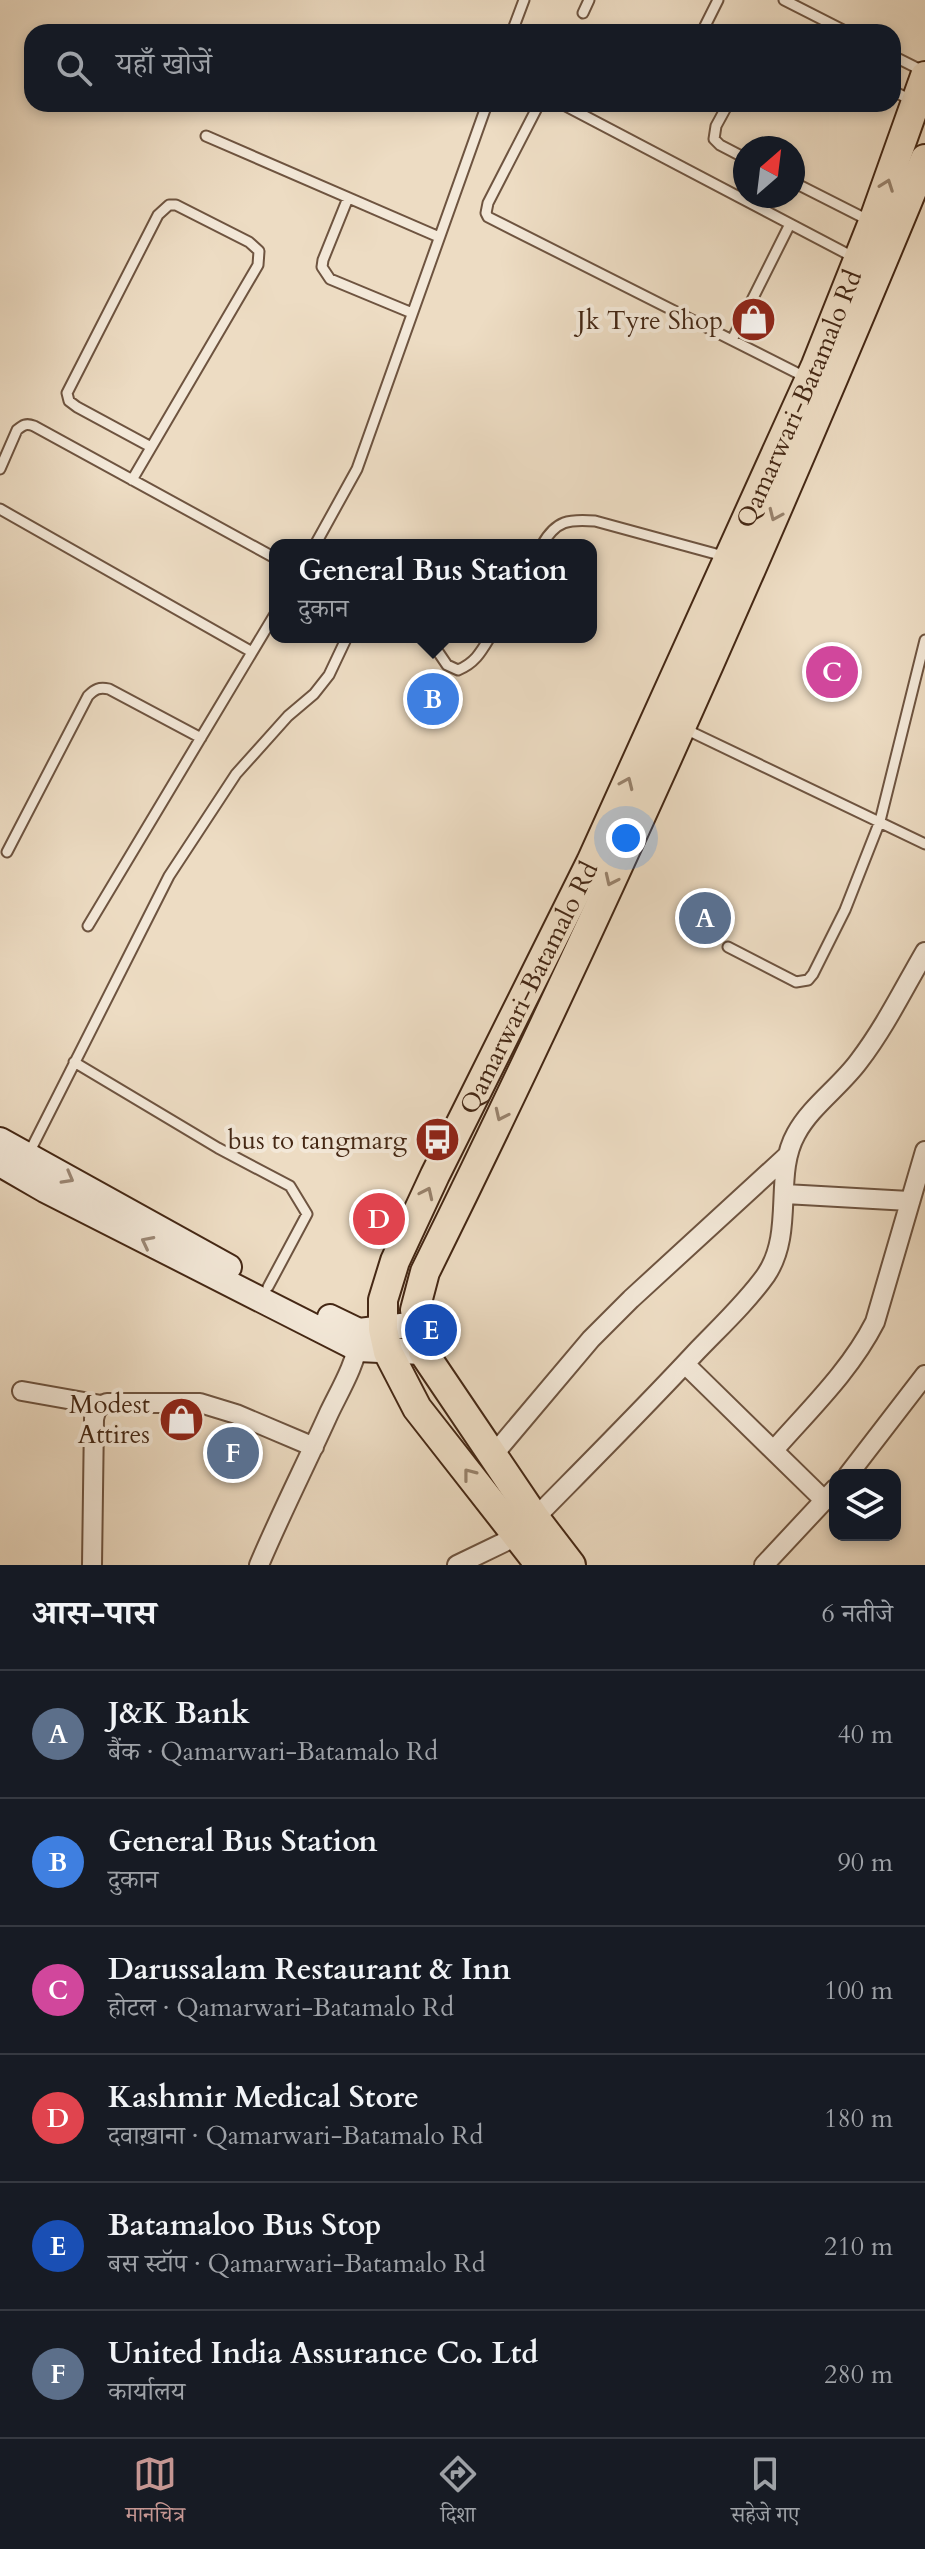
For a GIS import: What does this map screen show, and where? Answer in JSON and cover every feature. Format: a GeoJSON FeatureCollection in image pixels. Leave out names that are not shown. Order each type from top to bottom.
{"type":"FeatureCollection","features":[{"type":"Feature","properties":{"kind":"main road","name":"Qamarwari-Batamalo Rd"},"geometry":{"type":"LineString","coordinates":[[372,1340],[395,1261],[591,862],[810,379],[873,222],[915,85]]}},
{"type":"Feature","properties":{"kind":"main road","name":"Qamarwari-Batamalo Rd"},"geometry":{"type":"LineString","coordinates":[[526,1527],[495,1456],[423,1352],[415,1310],[425,1272],[680,727],[836,375],[925,159]]}},
{"type":"Feature","properties":{"kind":"main road"},"geometry":{"type":"LineString","coordinates":[[372,1340],[417,1408],[526,1527],[571,1565]]}},
{"type":"Feature","properties":{"kind":"main road"},"geometry":{"type":"LineString","coordinates":[[526,1527],[540,1565]]}},
{"type":"Feature","properties":{"kind":"street"},"geometry":{"type":"LineString","coordinates":[[457,1565],[526,1527],[685,1364],[767,1273],[777,1255],[782,1232],[788,1155],[794,1136],[878,1035],[925,952]]}},
{"type":"Feature","properties":{"kind":"street"},"geometry":{"type":"LineString","coordinates":[[0,1140],[268,1287],[372,1340]]}},
{"type":"Feature","properties":{"kind":"street"},"geometry":{"type":"LineString","coordinates":[[774,1450],[845,1370],[875,1322],[925,1151]]}},
{"type":"Feature","properties":{"kind":"street"},"geometry":{"type":"LineString","coordinates":[[495,1456],[591,1339],[788,1155]]}},
{"type":"Feature","properties":{"kind":"street"},"geometry":{"type":"LineString","coordinates":[[0,1164],[59,1197],[372,1340],[423,1352]]}},
{"type":"Feature","properties":{"kind":"street"},"geometry":{"type":"LineString","coordinates":[[785,1194],[909,1201]]}},
{"type":"Feature","properties":{"kind":"street"},"geometry":{"type":"LineString","coordinates":[[259,1565],[285,1503],[372,1340],[418,1324]]}},
{"type":"Feature","properties":{"kind":"street"},"geometry":{"type":"LineString","coordinates":[[685,1364],[774,1450],[829,1493]]}},
{"type":"Feature","properties":{"kind":"street"},"geometry":{"type":"LineString","coordinates":[[853,1469],[925,1375]]}},
{"type":"Feature","properties":{"kind":"street"},"geometry":{"type":"LineString","coordinates":[[22,1391],[101,1405]]}},
{"type":"Feature","properties":{"kind":"street"},"geometry":{"type":"LineString","coordinates":[[92,1565],[94,1419],[101,1405],[200,1403],[236,1414],[314,1447]]}},
{"type":"Feature","properties":{"kind":"street"},"geometry":{"type":"LineString","coordinates":[[764,1565],[829,1495]]}},
{"type":"Feature","properties":{"kind":"lane"},"geometry":{"type":"LineString","coordinates":[[515,24],[524,0]]}},
{"type":"Feature","properties":{"kind":"lane"},"geometry":{"type":"LineString","coordinates":[[583,13],[589,0]]}},
{"type":"Feature","properties":{"kind":"lane"},"geometry":{"type":"LineString","coordinates":[[706,24],[718,0]]}},
{"type":"Feature","properties":{"kind":"lane"},"geometry":{"type":"LineString","coordinates":[[784,0],[831,24]]}},
{"type":"Feature","properties":{"kind":"lane"},"geometry":{"type":"LineString","coordinates":[[901,67],[915,85]]}},
{"type":"Feature","properties":{"kind":"lane"},"geometry":{"type":"LineString","coordinates":[[318,539],[357,469],[484,112]]}},
{"type":"Feature","properties":{"kind":"lane"},"geometry":{"type":"LineString","coordinates":[[535,112],[488,203],[488,217],[810,379]]}},
{"type":"Feature","properties":{"kind":"lane"},"geometry":{"type":"LineString","coordinates":[[577,112],[858,260]]}},
{"type":"Feature","properties":{"kind":"lane"},"geometry":{"type":"LineString","coordinates":[[724,112],[716,126],[714,139],[733,152]]}},
{"type":"Feature","properties":{"kind":"lane"},"geometry":{"type":"LineString","coordinates":[[206,136],[439,237]]}},
{"type":"Feature","properties":{"kind":"lane"},"geometry":{"type":"LineString","coordinates":[[805,188],[873,222]]}},
{"type":"Feature","properties":{"kind":"lane"},"geometry":{"type":"LineString","coordinates":[[348,198],[323,260],[325,273],[330,279],[412,313]]}},
{"type":"Feature","properties":{"kind":"lane"},"geometry":{"type":"LineString","coordinates":[[132,480],[260,258],[259,251],[249,242],[176,205],[169,205],[158,215],[67,393],[69,401],[77,407],[151,447]]}},
{"type":"Feature","properties":{"kind":"lane"},"geometry":{"type":"LineString","coordinates":[[732,340],[790,224]]}},
{"type":"Feature","properties":{"kind":"lane"},"geometry":{"type":"LineString","coordinates":[[0,469],[17,430],[28,424],[269,555]]}},
{"type":"Feature","properties":{"kind":"lane"},"geometry":{"type":"LineString","coordinates":[[0,509],[252,652]]}},
{"type":"Feature","properties":{"kind":"lane"},"geometry":{"type":"LineString","coordinates":[[545,539],[561,523],[595,521],[728,558]]}},
{"type":"Feature","properties":{"kind":"lane"},"geometry":{"type":"LineString","coordinates":[[88,926],[269,624]]}},
{"type":"Feature","properties":{"kind":"lane"},"geometry":{"type":"LineString","coordinates":[[728,947],[796,982],[808,980],[845,910],[880,821],[925,640]]}},
{"type":"Feature","properties":{"kind":"lane"},"geometry":{"type":"LineString","coordinates":[[28,1155],[169,876],[236,774],[288,716],[314,694],[329,675],[344,643]]}},
{"type":"Feature","properties":{"kind":"lane"},"geometry":{"type":"LineString","coordinates":[[432,643],[447,665],[458,670],[469,665],[486,643]]}},
{"type":"Feature","properties":{"kind":"lane"},"geometry":{"type":"LineString","coordinates":[[7,852],[88,696],[94,690],[101,687],[109,689],[201,738]]}},
{"type":"Feature","properties":{"kind":"lane"},"geometry":{"type":"LineString","coordinates":[[680,727],[925,844]]}},
{"type":"Feature","properties":{"kind":"lane"},"geometry":{"type":"LineString","coordinates":[[74,1062],[218,1148],[290,1186],[307,1214],[268,1287]]}},
{"type":"Feature","properties":{"kind":"place","name":"Jk Tyre Shop"},"geometry":{"type":"Point","coordinates":[754,320]}},
{"type":"Feature","properties":{"kind":"place","name":"Darussalam Restaurant & Inn"},"geometry":{"type":"Point","coordinates":[832,672]}},
{"type":"Feature","properties":{"kind":"place","name":"General Bus Station"},"geometry":{"type":"Point","coordinates":[433,699]}},
{"type":"Feature","properties":{"kind":"place","name":"J&K Bank"},"geometry":{"type":"Point","coordinates":[705,918]}},
{"type":"Feature","properties":{"kind":"place","name":"bus to tangmarg"},"geometry":{"type":"Point","coordinates":[438,1140]}},
{"type":"Feature","properties":{"kind":"place","name":"Kashmir Medical Store"},"geometry":{"type":"Point","coordinates":[379,1219]}},
{"type":"Feature","properties":{"kind":"place","name":"Batamaloo Bus Stop"},"geometry":{"type":"Point","coordinates":[431,1330]}},
{"type":"Feature","properties":{"kind":"place","name":"Modest Attires"},"geometry":{"type":"Point","coordinates":[181,1419]}},
{"type":"Feature","properties":{"kind":"place","name":"United India Assurance Co. Ltd"},"geometry":{"type":"Point","coordinates":[233,1453]}}]}
